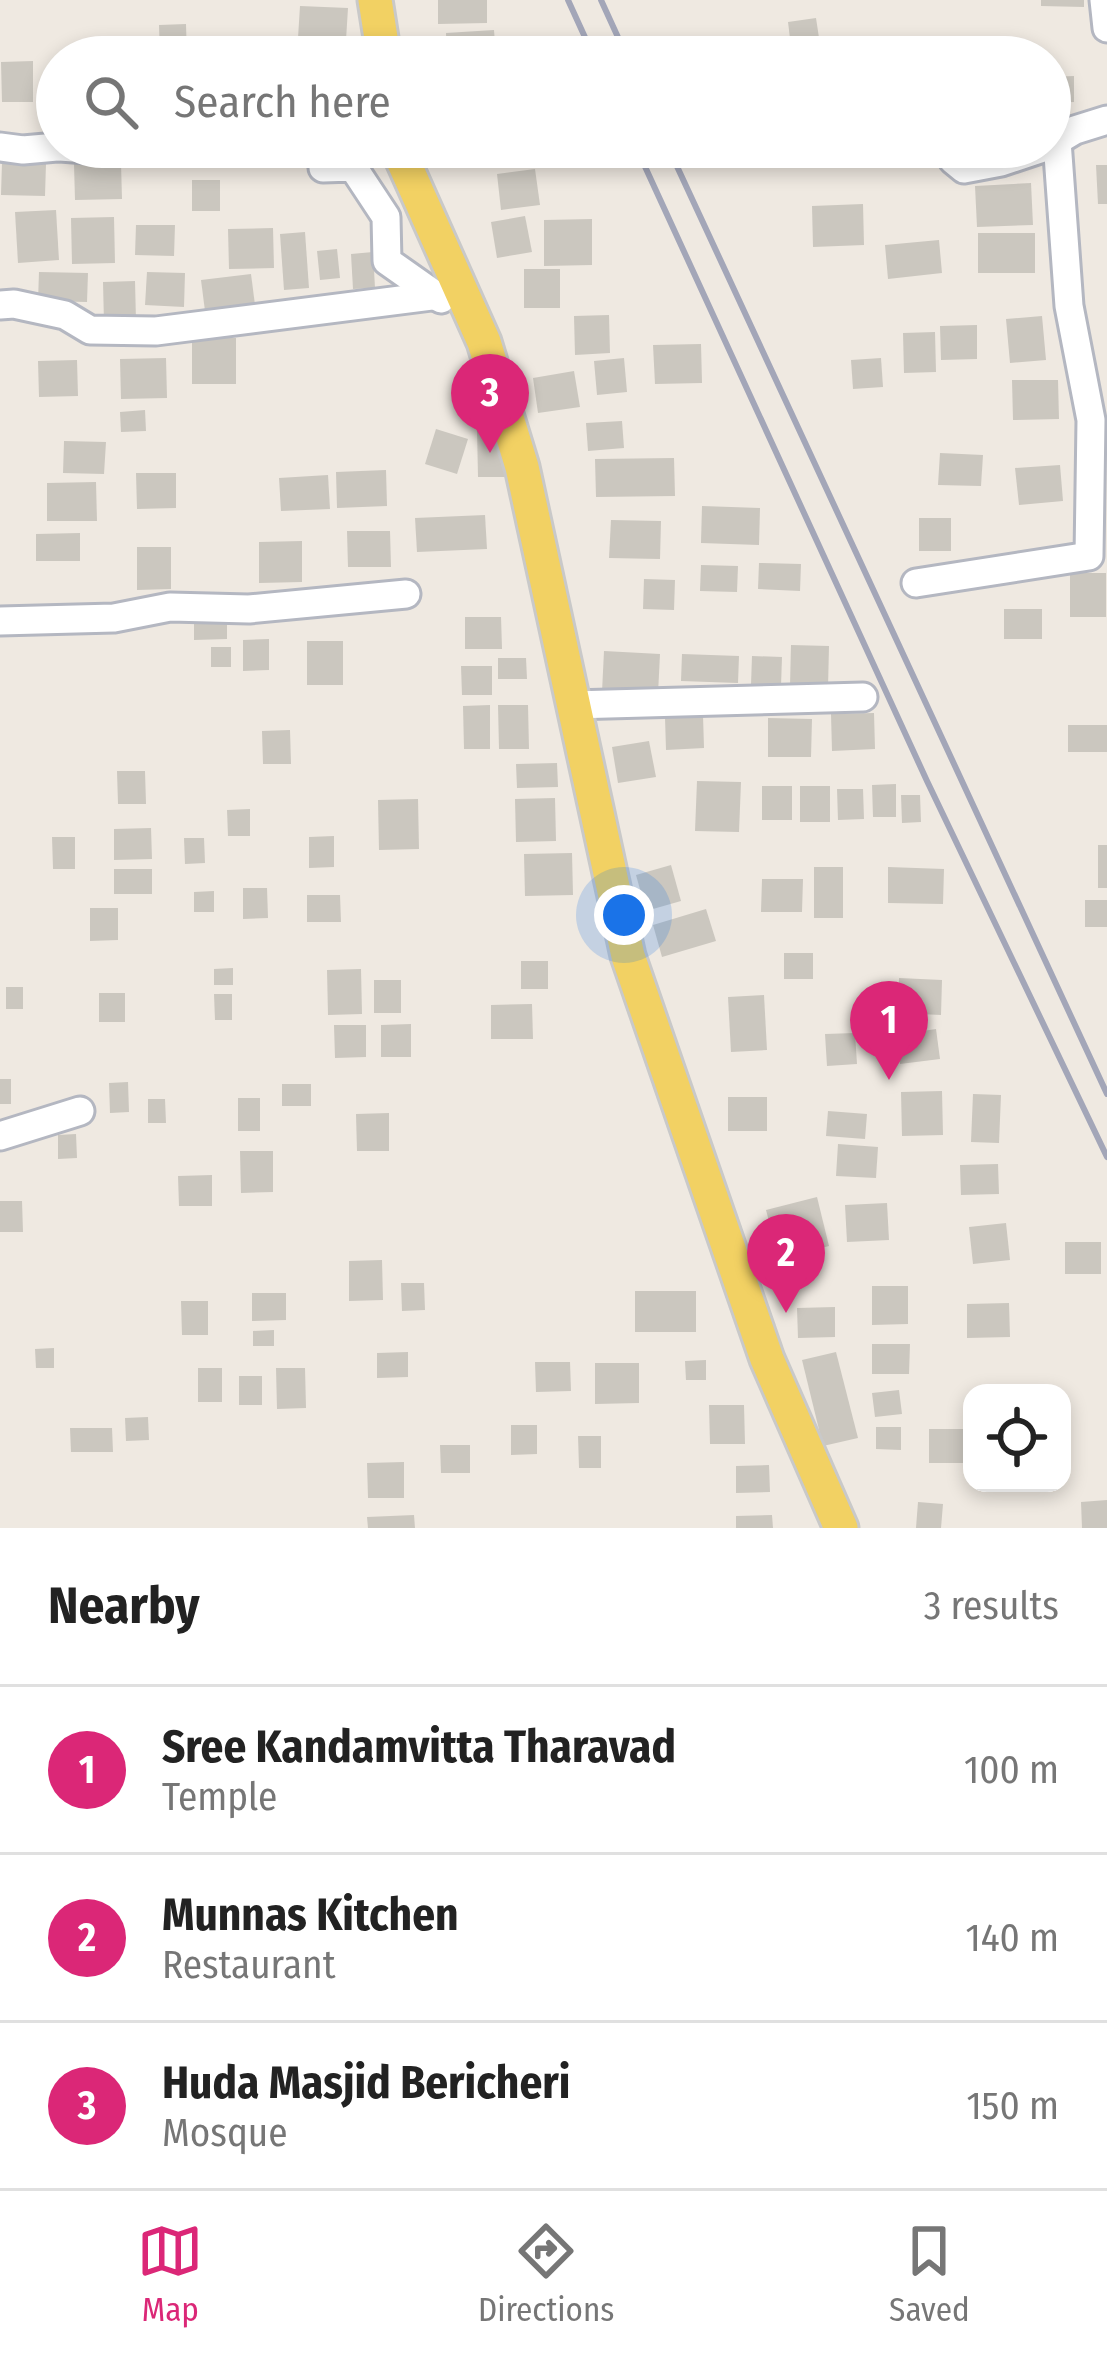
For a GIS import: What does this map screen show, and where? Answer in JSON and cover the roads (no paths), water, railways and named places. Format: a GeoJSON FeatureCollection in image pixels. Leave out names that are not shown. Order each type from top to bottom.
{"type":"FeatureCollection","features":[{"type":"Feature","properties":{"kind":"main road"},"geometry":{"type":"LineString","coordinates":[[375,0],[381,36]]}},
{"type":"Feature","properties":{"kind":"main road"},"geometry":{"type":"LineString","coordinates":[[405,168],[450,294],[478,328],[522,467],[628,956],[767,1359],[841,1528]]}},
{"type":"Feature","properties":{"kind":"street"},"geometry":{"type":"LineString","coordinates":[[1103,0],[1107,28]]}},
{"type":"Feature","properties":{"kind":"street"},"geometry":{"type":"LineString","coordinates":[[1071,133],[1107,120]]}},
{"type":"Feature","properties":{"kind":"street"},"geometry":{"type":"LineString","coordinates":[[0,147],[36,149]]}},
{"type":"Feature","properties":{"kind":"street"},"geometry":{"type":"LineString","coordinates":[[354,168],[386,217],[387,261],[450,294]]}},
{"type":"Feature","properties":{"kind":"street"},"geometry":{"type":"LineString","coordinates":[[916,583],[1098,555],[1091,420],[1069,306],[1054,168]]}},
{"type":"Feature","properties":{"kind":"street"},"geometry":{"type":"LineString","coordinates":[[0,305],[64,315],[90,330],[156,331],[450,294]]}},
{"type":"Feature","properties":{"kind":"street"},"geometry":{"type":"LineString","coordinates":[[0,621],[114,619],[170,607],[249,608],[406,594]]}},
{"type":"Feature","properties":{"kind":"street"},"geometry":{"type":"LineString","coordinates":[[572,705],[863,698]]}},
{"type":"Feature","properties":{"kind":"street"},"geometry":{"type":"LineString","coordinates":[[0,1136],[80,1111]]}},
{"type":"Feature","properties":{"kind":"railway"},"geometry":{"type":"LineString","coordinates":[[568,0],[584,36]]}},
{"type":"Feature","properties":{"kind":"railway"},"geometry":{"type":"LineString","coordinates":[[601,0],[617,36]]}},
{"type":"Feature","properties":{"kind":"railway"},"geometry":{"type":"LineString","coordinates":[[646,168],[927,781],[1107,1157]]}},
{"type":"Feature","properties":{"kind":"railway"},"geometry":{"type":"LineString","coordinates":[[678,168],[1107,1094]]}},
{"type":"Feature","properties":{"kind":"place","name":"Huda Masjid Bericheri"},"geometry":{"type":"Point","coordinates":[490,453]}},
{"type":"Feature","properties":{"kind":"place","name":"Sree Kandamvitta Tharavad"},"geometry":{"type":"Point","coordinates":[889,1080]}},
{"type":"Feature","properties":{"kind":"place","name":"Munnas Kitchen"},"geometry":{"type":"Point","coordinates":[786,1313]}}]}
